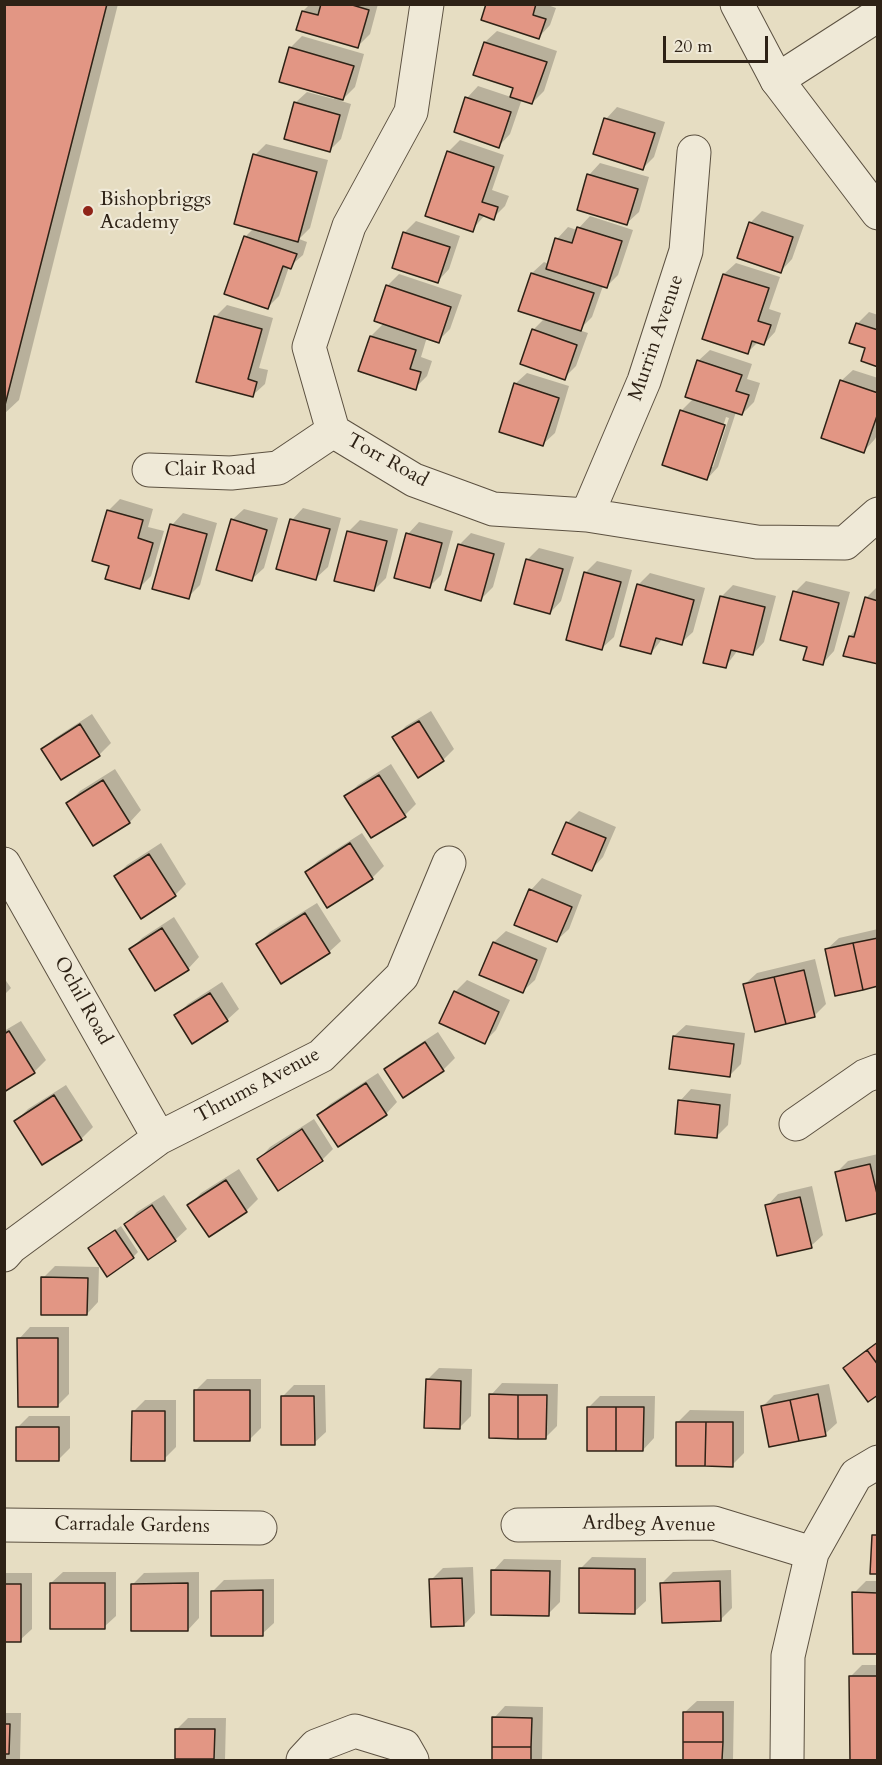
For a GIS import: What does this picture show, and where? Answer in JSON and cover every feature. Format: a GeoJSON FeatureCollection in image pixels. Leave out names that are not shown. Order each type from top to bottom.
{"type":"FeatureCollection","features":[{"type":"Feature","properties":{"kind":"street","name":"Torr Road"},"geometry":{"type":"LineString","coordinates":[[427,4],[411,112],[349,226],[309,347],[333,431],[414,480],[494,509],[587,514],[757,542],[845,543],[878,514]]}},
{"type":"Feature","properties":{"kind":"street"},"geometry":{"type":"LineString","coordinates":[[737,4],[777,80],[878,213]]}},
{"type":"Feature","properties":{"kind":"street"},"geometry":{"type":"LineString","coordinates":[[777,80],[878,15]]}},
{"type":"Feature","properties":{"kind":"street","name":"Murrin Avenue"},"geometry":{"type":"LineString","coordinates":[[587,514],[644,381],[686,251],[694,153]]}},
{"type":"Feature","properties":{"kind":"street","name":"Clair Road"},"geometry":{"type":"LineString","coordinates":[[149,470],[231,473],[278,468],[333,431]]}},
{"type":"Feature","properties":{"kind":"street","name":"Thrums Avenue"},"geometry":{"type":"LineString","coordinates":[[4,1256],[11,1247],[159,1138],[321,1056],[402,976],[449,863]]}},
{"type":"Feature","properties":{"kind":"street","name":"Ochil Road"},"geometry":{"type":"LineString","coordinates":[[4,864],[159,1138]]}},
{"type":"Feature","properties":{"kind":"street"},"geometry":{"type":"LineString","coordinates":[[796,1124],[865,1076],[878,1071]]}},
{"type":"Feature","properties":{"kind":"street"},"geometry":{"type":"LineString","coordinates":[[787,1761],[788,1656],[812,1552],[856,1475],[878,1462]]}},
{"type":"Feature","properties":{"kind":"street","name":"Ardbeg Avenue"},"geometry":{"type":"LineString","coordinates":[[518,1525],[714,1523],[812,1552]]}},
{"type":"Feature","properties":{"kind":"street","name":"Carradale Gardens"},"geometry":{"type":"LineString","coordinates":[[4,1525],[260,1527]]}},
{"type":"Feature","properties":{"kind":"street"},"geometry":{"type":"LineString","coordinates":[[303,1761],[316,1746],[355,1731],[404,1746],[412,1761]]}},
{"type":"Feature","properties":{"kind":"building"},"geometry":{"type":"Polygon","coordinates":[[[4,4],[107,4],[4,409],[4,4]]]}},
{"type":"Feature","properties":{"kind":"building"},"geometry":{"type":"Polygon","coordinates":[[[321,4],[349,4],[369,10],[358,48],[296,30],[302,11],[318,15],[321,4]]]}},
{"type":"Feature","properties":{"kind":"building"},"geometry":{"type":"Polygon","coordinates":[[[486,4],[536,4],[533,15],[546,19],[539,39],[481,20],[486,4]]]}},
{"type":"Feature","properties":{"kind":"building"},"geometry":{"type":"Polygon","coordinates":[[[484,42],[547,62],[532,104],[510,97],[513,88],[473,75],[484,42]]]}},
{"type":"Feature","properties":{"kind":"building"},"geometry":{"type":"Polygon","coordinates":[[[289,47],[354,66],[343,100],[279,82],[289,47]]]}},
{"type":"Feature","properties":{"kind":"building"},"geometry":{"type":"Polygon","coordinates":[[[465,97],[511,112],[499,148],[454,132],[465,97]]]}},
{"type":"Feature","properties":{"kind":"building"},"geometry":{"type":"Polygon","coordinates":[[[294,102],[340,115],[330,152],[284,139],[294,102]]]}},
{"type":"Feature","properties":{"kind":"building"},"geometry":{"type":"Polygon","coordinates":[[[604,118],[655,133],[643,170],[593,154],[604,118]]]}},
{"type":"Feature","properties":{"kind":"building"},"geometry":{"type":"Polygon","coordinates":[[[447,151],[494,167],[482,202],[498,207],[494,220],[479,214],[473,232],[425,216],[447,151]]]}},
{"type":"Feature","properties":{"kind":"building"},"geometry":{"type":"Polygon","coordinates":[[[253,154],[317,172],[298,242],[234,224],[253,154]]]}},
{"type":"Feature","properties":{"kind":"building"},"geometry":{"type":"Polygon","coordinates":[[[587,174],[638,189],[627,225],[577,210],[587,174]]]}},
{"type":"Feature","properties":{"kind":"building"},"geometry":{"type":"Polygon","coordinates":[[[749,222],[793,237],[781,273],[737,258],[749,222]]]}},
{"type":"Feature","properties":{"kind":"building"},"geometry":{"type":"Polygon","coordinates":[[[577,227],[622,241],[607,288],[546,269],[555,238],[572,243],[577,227]]]}},
{"type":"Feature","properties":{"kind":"building"},"geometry":{"type":"Polygon","coordinates":[[[403,232],[450,247],[438,283],[392,268],[403,232]]]}},
{"type":"Feature","properties":{"kind":"building"},"geometry":{"type":"Polygon","coordinates":[[[244,236],[297,254],[291,269],[283,266],[268,309],[224,294],[244,236]]]}},
{"type":"Feature","properties":{"kind":"building"},"geometry":{"type":"Polygon","coordinates":[[[531,273],[594,293],[581,331],[518,311],[531,273]]]}},
{"type":"Feature","properties":{"kind":"building"},"geometry":{"type":"Polygon","coordinates":[[[723,274],[769,288],[758,321],[771,325],[764,345],[752,341],[748,354],[702,339],[723,274]]]}},
{"type":"Feature","properties":{"kind":"building"},"geometry":{"type":"Polygon","coordinates":[[[386,285],[451,307],[439,343],[374,321],[386,285]]]}},
{"type":"Feature","properties":{"kind":"building"},"geometry":{"type":"Polygon","coordinates":[[[214,316],[262,329],[248,379],[257,382],[253,397],[196,382],[214,316]]]}},
{"type":"Feature","properties":{"kind":"building"},"geometry":{"type":"Polygon","coordinates":[[[856,323],[878,330],[878,367],[861,361],[865,348],[849,343],[856,323]]]}},
{"type":"Feature","properties":{"kind":"building"},"geometry":{"type":"Polygon","coordinates":[[[532,329],[577,345],[565,380],[520,364],[532,329]]]}},
{"type":"Feature","properties":{"kind":"building"},"geometry":{"type":"Polygon","coordinates":[[[370,336],[416,350],[410,369],[421,372],[416,390],[358,371],[370,336]]]}},
{"type":"Feature","properties":{"kind":"building"},"geometry":{"type":"Polygon","coordinates":[[[697,360],[742,375],[736,391],[749,395],[742,415],[685,397],[697,360]]]}},
{"type":"Feature","properties":{"kind":"building"},"geometry":{"type":"Polygon","coordinates":[[[840,380],[878,393],[878,413],[864,453],[821,438],[840,380]]]}},
{"type":"Feature","properties":{"kind":"building"},"geometry":{"type":"Polygon","coordinates":[[[514,383],[559,398],[543,446],[499,432],[514,383]]]}},
{"type":"Feature","properties":{"kind":"building"},"geometry":{"type":"Polygon","coordinates":[[[680,410],[725,425],[707,480],[662,465],[680,410]]]}},
{"type":"Feature","properties":{"kind":"building"},"geometry":{"type":"Polygon","coordinates":[[[107,510],[143,520],[138,538],[153,543],[140,589],[105,579],[109,566],[92,561],[107,510]]]}},
{"type":"Feature","properties":{"kind":"building"},"geometry":{"type":"Polygon","coordinates":[[[231,519],[267,530],[252,581],[216,570],[231,519]]]}},
{"type":"Feature","properties":{"kind":"building"},"geometry":{"type":"Polygon","coordinates":[[[290,519],[330,529],[316,580],[276,569],[290,519]]]}},
{"type":"Feature","properties":{"kind":"building"},"geometry":{"type":"Polygon","coordinates":[[[170,524],[207,534],[189,599],[152,589],[170,524]]]}},
{"type":"Feature","properties":{"kind":"building"},"geometry":{"type":"Polygon","coordinates":[[[347,531],[387,541],[374,591],[334,581],[347,531]]]}},
{"type":"Feature","properties":{"kind":"building"},"geometry":{"type":"Polygon","coordinates":[[[406,533],[442,543],[430,588],[394,578],[406,533]]]}},
{"type":"Feature","properties":{"kind":"building"},"geometry":{"type":"Polygon","coordinates":[[[458,544],[494,554],[481,601],[445,590],[458,544]]]}},
{"type":"Feature","properties":{"kind":"building"},"geometry":{"type":"Polygon","coordinates":[[[526,559],[563,569],[550,614],[514,604],[526,559]]]}},
{"type":"Feature","properties":{"kind":"building"},"geometry":{"type":"Polygon","coordinates":[[[584,572],[621,582],[602,650],[566,640],[584,572]]]}},
{"type":"Feature","properties":{"kind":"building"},"geometry":{"type":"Polygon","coordinates":[[[637,584],[694,600],[682,645],[656,638],[651,654],[620,646],[637,584]]]}},
{"type":"Feature","properties":{"kind":"building"},"geometry":{"type":"Polygon","coordinates":[[[793,591],[839,603],[823,665],[803,660],[807,647],[780,640],[793,591]]]}},
{"type":"Feature","properties":{"kind":"building"},"geometry":{"type":"Polygon","coordinates":[[[720,596],[765,607],[753,655],[731,650],[726,668],[703,663],[720,596]]]}},
{"type":"Feature","properties":{"kind":"building"},"geometry":{"type":"Polygon","coordinates":[[[865,597],[878,601],[878,664],[843,656],[849,636],[854,637],[865,597]]]}},
{"type":"Feature","properties":{"kind":"building"},"geometry":{"type":"Polygon","coordinates":[[[419,721],[444,761],[418,778],[392,737],[419,721]]]}},
{"type":"Feature","properties":{"kind":"building"},"geometry":{"type":"Polygon","coordinates":[[[80,724],[100,756],[61,780],[41,749],[80,724]]]}},
{"type":"Feature","properties":{"kind":"building"},"geometry":{"type":"Polygon","coordinates":[[[379,775],[406,817],[371,838],[344,796],[379,775]]]}},
{"type":"Feature","properties":{"kind":"building"},"geometry":{"type":"Polygon","coordinates":[[[103,780],[130,823],[93,846],[66,803],[103,780]]]}},
{"type":"Feature","properties":{"kind":"building"},"geometry":{"type":"Polygon","coordinates":[[[566,822],[606,838],[592,871],[552,854],[566,822]]]}},
{"type":"Feature","properties":{"kind":"building"},"geometry":{"type":"Polygon","coordinates":[[[350,843],[373,879],[327,908],[305,872],[350,843]]]}},
{"type":"Feature","properties":{"kind":"building"},"geometry":{"type":"Polygon","coordinates":[[[149,854],[176,896],[141,919],[114,876],[149,854]]]}},
{"type":"Feature","properties":{"kind":"building"},"geometry":{"type":"Polygon","coordinates":[[[529,889],[572,907],[557,942],[514,925],[529,889]]]}},
{"type":"Feature","properties":{"kind":"building"},"geometry":{"type":"Polygon","coordinates":[[[305,913],[330,953],[281,984],[256,944],[305,913]]]}},
{"type":"Feature","properties":{"kind":"building"},"geometry":{"type":"Polygon","coordinates":[[[162,928],[189,970],[155,991],[129,949],[162,928]]]}},
{"type":"Feature","properties":{"kind":"building"},"geometry":{"type":"Polygon","coordinates":[[[878,938],[878,986],[863,990],[853,943],[878,938]]]}},
{"type":"Feature","properties":{"kind":"building"},"geometry":{"type":"Polygon","coordinates":[[[493,942],[537,960],[523,993],[479,975],[493,942]]]}},
{"type":"Feature","properties":{"kind":"building"},"geometry":{"type":"Polygon","coordinates":[[[853,943],[863,990],[835,996],[825,949],[853,943]]]}},
{"type":"Feature","properties":{"kind":"building"},"geometry":{"type":"Polygon","coordinates":[[[804,970],[815,1017],[786,1024],[774,977],[804,970]]]}},
{"type":"Feature","properties":{"kind":"building"},"geometry":{"type":"Polygon","coordinates":[[[774,977],[786,1024],[755,1032],[743,984],[774,977]]]}},
{"type":"Feature","properties":{"kind":"building"},"geometry":{"type":"Polygon","coordinates":[[[454,991],[499,1012],[485,1044],[439,1023],[454,991]]]}},
{"type":"Feature","properties":{"kind":"building"},"geometry":{"type":"Polygon","coordinates":[[[210,993],[228,1021],[192,1044],[174,1015],[210,993]]]}},
{"type":"Feature","properties":{"kind":"building"},"geometry":{"type":"Polygon","coordinates":[[[9,1031],[35,1073],[4,1092],[4,1034],[9,1031]]]}},
{"type":"Feature","properties":{"kind":"building"},"geometry":{"type":"Polygon","coordinates":[[[673,1036],[734,1044],[730,1077],[669,1069],[673,1036]]]}},
{"type":"Feature","properties":{"kind":"building"},"geometry":{"type":"Polygon","coordinates":[[[425,1042],[444,1071],[403,1098],[384,1069],[425,1042]]]}},
{"type":"Feature","properties":{"kind":"building"},"geometry":{"type":"Polygon","coordinates":[[[366,1083],[387,1115],[338,1147],[317,1115],[366,1083]]]}},
{"type":"Feature","properties":{"kind":"building"},"geometry":{"type":"Polygon","coordinates":[[[54,1095],[82,1140],[42,1165],[14,1121],[54,1095]]]}},
{"type":"Feature","properties":{"kind":"building"},"geometry":{"type":"Polygon","coordinates":[[[678,1100],[720,1105],[717,1138],[675,1134],[678,1100]]]}},
{"type":"Feature","properties":{"kind":"building"},"geometry":{"type":"Polygon","coordinates":[[[302,1129],[323,1161],[278,1191],[257,1159],[302,1129]]]}},
{"type":"Feature","properties":{"kind":"building"},"geometry":{"type":"Polygon","coordinates":[[[870,1164],[878,1198],[878,1213],[846,1221],[835,1172],[870,1164]]]}},
{"type":"Feature","properties":{"kind":"building"},"geometry":{"type":"Polygon","coordinates":[[[226,1180],[247,1212],[209,1237],[187,1205],[226,1180]]]}},
{"type":"Feature","properties":{"kind":"building"},"geometry":{"type":"Polygon","coordinates":[[[800,1197],[812,1248],[777,1256],[765,1205],[800,1197]]]}},
{"type":"Feature","properties":{"kind":"building"},"geometry":{"type":"Polygon","coordinates":[[[152,1205],[176,1241],[148,1260],[124,1224],[152,1205]]]}},
{"type":"Feature","properties":{"kind":"building"},"geometry":{"type":"Polygon","coordinates":[[[115,1230],[134,1258],[107,1277],[88,1248],[115,1230]]]}},
{"type":"Feature","properties":{"kind":"building"},"geometry":{"type":"Polygon","coordinates":[[[41,1277],[88,1278],[87,1315],[41,1315],[41,1277]]]}},
{"type":"Feature","properties":{"kind":"building"},"geometry":{"type":"Polygon","coordinates":[[[17,1338],[58,1338],[58,1407],[18,1407],[17,1338]]]}},
{"type":"Feature","properties":{"kind":"building"},"geometry":{"type":"Polygon","coordinates":[[[878,1342],[878,1365],[867,1350],[878,1342]]]}},
{"type":"Feature","properties":{"kind":"building"},"geometry":{"type":"Polygon","coordinates":[[[867,1350],[878,1365],[878,1395],[868,1402],[843,1368],[867,1350]]]}},
{"type":"Feature","properties":{"kind":"building"},"geometry":{"type":"Polygon","coordinates":[[[426,1379],[461,1381],[460,1429],[424,1428],[426,1379]]]}},
{"type":"Feature","properties":{"kind":"building"},"geometry":{"type":"Polygon","coordinates":[[[194,1390],[250,1390],[250,1441],[194,1441],[194,1390]]]}},
{"type":"Feature","properties":{"kind":"building"},"geometry":{"type":"Polygon","coordinates":[[[489,1394],[518,1395],[518,1439],[489,1438],[489,1394]]]}},
{"type":"Feature","properties":{"kind":"building"},"geometry":{"type":"Polygon","coordinates":[[[818,1394],[826,1436],[799,1441],[790,1400],[818,1394]]]}},
{"type":"Feature","properties":{"kind":"building"},"geometry":{"type":"Polygon","coordinates":[[[518,1395],[547,1395],[546,1439],[518,1439],[518,1395]]]}},
{"type":"Feature","properties":{"kind":"building"},"geometry":{"type":"Polygon","coordinates":[[[281,1396],[314,1396],[315,1445],[281,1445],[281,1396]]]}},
{"type":"Feature","properties":{"kind":"building"},"geometry":{"type":"Polygon","coordinates":[[[790,1400],[799,1441],[769,1447],[761,1406],[790,1400]]]}},
{"type":"Feature","properties":{"kind":"building"},"geometry":{"type":"Polygon","coordinates":[[[587,1407],[616,1407],[616,1451],[587,1451],[587,1407]]]}},
{"type":"Feature","properties":{"kind":"building"},"geometry":{"type":"Polygon","coordinates":[[[616,1407],[644,1407],[643,1451],[616,1451],[616,1407]]]}},
{"type":"Feature","properties":{"kind":"building"},"geometry":{"type":"Polygon","coordinates":[[[132,1411],[165,1411],[165,1461],[131,1461],[132,1411]]]}},
{"type":"Feature","properties":{"kind":"building"},"geometry":{"type":"Polygon","coordinates":[[[676,1422],[706,1422],[705,1466],[676,1466],[676,1422]]]}},
{"type":"Feature","properties":{"kind":"building"},"geometry":{"type":"Polygon","coordinates":[[[706,1422],[733,1422],[733,1467],[705,1466],[706,1422]]]}},
{"type":"Feature","properties":{"kind":"building"},"geometry":{"type":"Polygon","coordinates":[[[16,1427],[59,1427],[59,1461],[16,1461],[16,1427]]]}},
{"type":"Feature","properties":{"kind":"building"},"geometry":{"type":"Polygon","coordinates":[[[872,1535],[878,1535],[878,1574],[870,1574],[872,1535]]]}},
{"type":"Feature","properties":{"kind":"building"},"geometry":{"type":"Polygon","coordinates":[[[579,1568],[635,1569],[635,1614],[579,1613],[579,1568]]]}},
{"type":"Feature","properties":{"kind":"building"},"geometry":{"type":"Polygon","coordinates":[[[491,1570],[550,1571],[549,1616],[491,1615],[491,1570]]]}},
{"type":"Feature","properties":{"kind":"building"},"geometry":{"type":"Polygon","coordinates":[[[462,1578],[464,1626],[431,1627],[429,1579],[462,1578]]]}},
{"type":"Feature","properties":{"kind":"building"},"geometry":{"type":"Polygon","coordinates":[[[720,1581],[721,1621],[662,1623],[660,1583],[720,1581]]]}},
{"type":"Feature","properties":{"kind":"building"},"geometry":{"type":"Polygon","coordinates":[[[50,1583],[105,1583],[105,1629],[50,1629],[50,1583]]]}},
{"type":"Feature","properties":{"kind":"building"},"geometry":{"type":"Polygon","coordinates":[[[188,1583],[188,1631],[131,1631],[131,1584],[188,1583]]]}},
{"type":"Feature","properties":{"kind":"building"},"geometry":{"type":"Polygon","coordinates":[[[4,1584],[21,1584],[21,1642],[4,1642],[4,1584]]]}},
{"type":"Feature","properties":{"kind":"building"},"geometry":{"type":"Polygon","coordinates":[[[263,1590],[263,1636],[211,1636],[211,1591],[263,1590]]]}},
{"type":"Feature","properties":{"kind":"building"},"geometry":{"type":"Polygon","coordinates":[[[852,1592],[878,1593],[878,1654],[853,1654],[852,1592]]]}},
{"type":"Feature","properties":{"kind":"building"},"geometry":{"type":"Polygon","coordinates":[[[849,1676],[878,1676],[878,1760],[850,1760],[849,1676]]]}},
{"type":"Feature","properties":{"kind":"building"},"geometry":{"type":"Polygon","coordinates":[[[683,1712],[723,1712],[723,1742],[683,1742],[683,1712]]]}},
{"type":"Feature","properties":{"kind":"building"},"geometry":{"type":"Polygon","coordinates":[[[492,1717],[532,1718],[531,1747],[492,1747],[492,1717]]]}},
{"type":"Feature","properties":{"kind":"building"},"geometry":{"type":"Polygon","coordinates":[[[4,1724],[10,1724],[9,1754],[4,1754],[4,1724]]]}},
{"type":"Feature","properties":{"kind":"building"},"geometry":{"type":"Polygon","coordinates":[[[175,1729],[215,1729],[214,1759],[175,1759],[175,1729]]]}},
{"type":"Feature","properties":{"kind":"building"},"geometry":{"type":"Polygon","coordinates":[[[683,1742],[723,1742],[722,1760],[683,1760],[683,1742]]]}},
{"type":"Feature","properties":{"kind":"building"},"geometry":{"type":"Polygon","coordinates":[[[492,1747],[531,1747],[531,1760],[492,1760],[492,1747]]]}},
{"type":"Feature","properties":{"kind":"building"},"geometry":{"type":"Polygon","coordinates":[[[214,1759],[214,1760],[175,1760],[214,1759]]]}},
{"type":"Feature","properties":{"kind":"place","name":"Bishopbriggs Academy"},"geometry":{"type":"Point","coordinates":[88,211]}}]}
